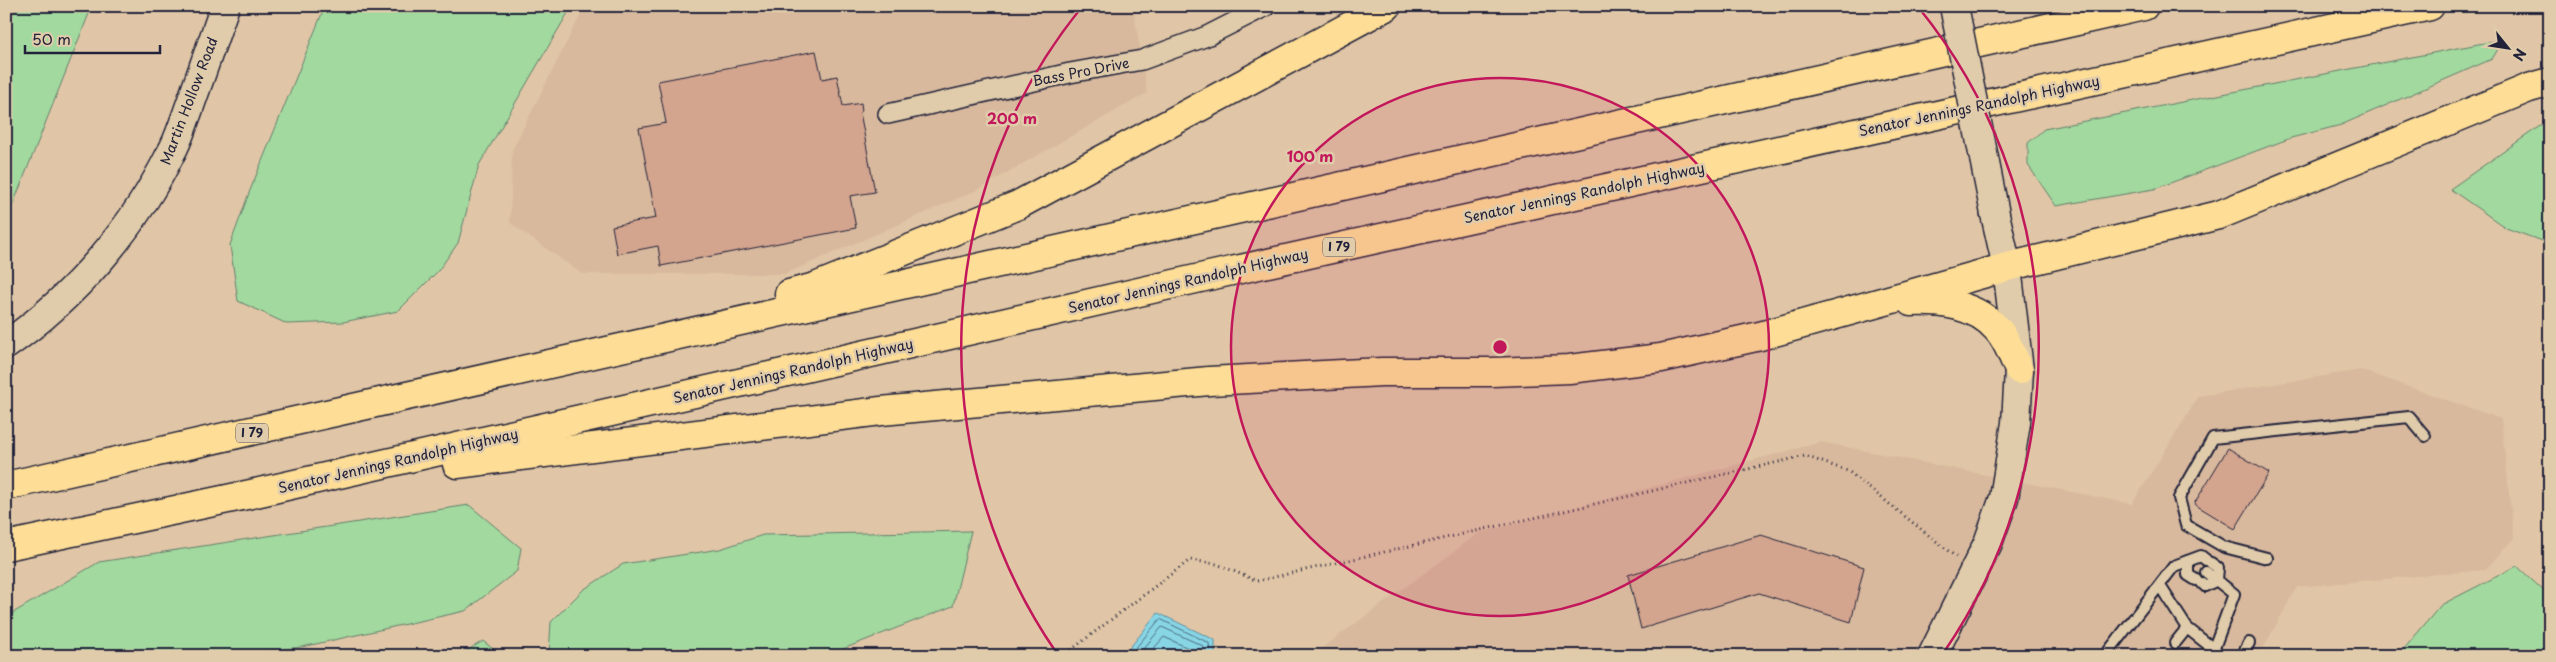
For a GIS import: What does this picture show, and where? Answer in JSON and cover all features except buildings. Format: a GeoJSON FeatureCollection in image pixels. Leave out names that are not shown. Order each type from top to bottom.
{"type":"FeatureCollection","features":[{"type":"Feature","properties":{"kind":"highway"},"geometry":{"type":"LineString","coordinates":[[497,379],[668,326],[815,287],[1018,205],[1387,6]]}},
{"type":"Feature","properties":{"kind":"highway","name":"I 79"},"geometry":{"type":"LineString","coordinates":[[6,486],[497,379],[881,290],[2144,6]]}},
{"type":"Feature","properties":{"kind":"highway","name":"Senator Jennings Randolph Highway"},"geometry":{"type":"LineString","coordinates":[[6,546],[250,494],[1219,274],[2430,6]]}},
{"type":"Feature","properties":{"kind":"highway"},"geometry":{"type":"LineString","coordinates":[[250,494],[523,455],[881,411],[1209,381],[1382,372],[1492,372],[1569,368],[1661,358],[1760,336],[2007,267],[2218,215],[2529,88],[2550,82]]}},
{"type":"Feature","properties":{"kind":"highway"},"geometry":{"type":"LineString","coordinates":[[1877,303],[1939,301],[1976,312],[1998,329],[2020,370]]}},
{"type":"Feature","properties":{"kind":"street","name":"Martin Hollow Road"},"geometry":{"type":"LineString","coordinates":[[6,345],[28,330],[75,287],[110,247],[144,202],[172,152],[225,6]]}},
{"type":"Feature","properties":{"kind":"street","name":"Bass Pro Drive"},"geometry":{"type":"LineString","coordinates":[[888,114],[1070,73],[1142,60],[1207,36],[1266,6]]}},
{"type":"Feature","properties":{"kind":"street"},"geometry":{"type":"LineString","coordinates":[[1932,656],[1988,543],[2004,498],[2016,423],[2020,370],[2007,267],[1954,6]]}},
{"type":"Feature","properties":{"kind":"lane"},"geometry":{"type":"LineString","coordinates":[[2267,558],[2224,547],[2186,525],[2179,498],[2213,438],[2409,417],[2425,436]]}},
{"type":"Feature","properties":{"kind":"lane"},"geometry":{"type":"LineString","coordinates":[[2105,656],[2174,566],[2201,556],[2217,580],[2234,594],[2213,653],[2187,628],[2160,586]]}},
{"type":"Feature","properties":{"kind":"lane"},"geometry":{"type":"LineString","coordinates":[[2188,561],[2188,575],[2205,586],[2217,580]]}},
{"type":"Feature","properties":{"kind":"lane"},"geometry":{"type":"LineString","coordinates":[[2175,643],[2187,628]]}},
{"type":"Feature","properties":{"kind":"lane"},"geometry":{"type":"LineString","coordinates":[[2242,656],[2249,643]]}},
{"type":"Feature","properties":{"kind":"path"},"geometry":{"type":"LineString","coordinates":[[1062,656],[1190,560],[1217,564],[1257,581],[1805,456],[1848,471],[1974,572]]}},
{"type":"Feature","properties":{"kind":"shaded area"},"geometry":{"type":"Polygon","coordinates":[[[585,6],[1133,6],[1147,93],[975,191],[785,274],[582,274],[510,223],[512,150],[585,6]]]}},
{"type":"Feature","properties":{"kind":"shaded area"},"geometry":{"type":"Polygon","coordinates":[[[2361,370],[2501,419],[2514,538],[2485,570],[2297,587],[2259,656],[1311,656],[1479,533],[1821,442],[2132,504],[2199,396],[2361,370]]]}},
{"type":"Feature","properties":{"kind":"green space"},"geometry":{"type":"Polygon","coordinates":[[[23,6],[92,6],[6,222],[6,17],[23,6]]]}},
{"type":"Feature","properties":{"kind":"green space"},"geometry":{"type":"Polygon","coordinates":[[[325,6],[572,6],[479,165],[458,243],[438,271],[398,311],[343,322],[287,324],[238,301],[230,245],[249,193],[325,6]]]}},
{"type":"Feature","properties":{"kind":"green space"},"geometry":{"type":"Polygon","coordinates":[[[2504,39],[2492,59],[2341,125],[2291,138],[2154,189],[2056,206],[2028,165],[2028,143],[2044,129],[2504,39]]]}},
{"type":"Feature","properties":{"kind":"green space"},"geometry":{"type":"Polygon","coordinates":[[[2550,119],[2550,244],[2506,228],[2450,189],[2550,119]]]}},
{"type":"Feature","properties":{"kind":"green space"},"geometry":{"type":"Polygon","coordinates":[[[469,505],[521,548],[517,571],[465,611],[302,647],[229,656],[6,656],[6,617],[99,562],[469,505]]]}},
{"type":"Feature","properties":{"kind":"green space"},"geometry":{"type":"Polygon","coordinates":[[[971,531],[953,606],[825,656],[550,656],[549,654],[551,622],[583,590],[623,564],[720,549],[763,535],[971,531]]]}},
{"type":"Feature","properties":{"kind":"green space"},"geometry":{"type":"Polygon","coordinates":[[[2517,566],[2550,597],[2550,656],[2398,656],[2441,605],[2517,566]]]}},
{"type":"Feature","properties":{"kind":"green space"},"geometry":{"type":"Polygon","coordinates":[[[483,641],[502,656],[458,656],[483,641]]]}},
{"type":"Feature","properties":{"kind":"water"},"geometry":{"type":"Polygon","coordinates":[[[1158,613],[1215,640],[1215,656],[1123,656],[1158,613]]]}}]}
